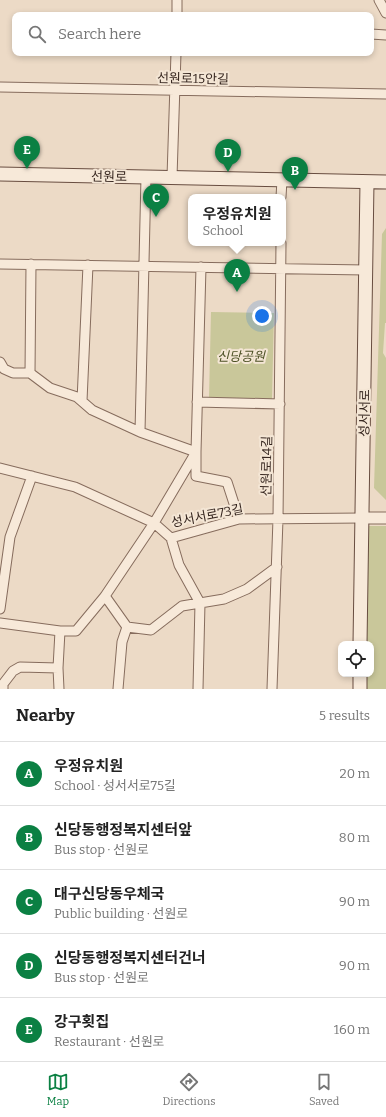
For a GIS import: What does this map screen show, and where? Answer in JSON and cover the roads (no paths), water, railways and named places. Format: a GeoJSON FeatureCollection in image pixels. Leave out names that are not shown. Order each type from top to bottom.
{"type":"FeatureCollection","features":[{"type":"Feature","properties":{"kind":"main road","name":"선원로"},"geometry":{"type":"LineString","coordinates":[[0,174],[386,182]]}},
{"type":"Feature","properties":{"kind":"main road","name":"성서서로"},"geometry":{"type":"LineString","coordinates":[[360,641],[367,182]]}},
{"type":"Feature","properties":{"kind":"main road"},"geometry":{"type":"LineString","coordinates":[[360,677],[360,689]]}},
{"type":"Feature","properties":{"kind":"street"},"geometry":{"type":"LineString","coordinates":[[177,0],[177,12]]}},
{"type":"Feature","properties":{"kind":"street"},"geometry":{"type":"LineString","coordinates":[[379,0],[386,13]]}},
{"type":"Feature","properties":{"kind":"street"},"geometry":{"type":"LineString","coordinates":[[374,34],[386,35]]}},
{"type":"Feature","properties":{"kind":"street"},"geometry":{"type":"LineString","coordinates":[[172,177],[176,56]]}},
{"type":"Feature","properties":{"kind":"street","name":"선원로15안길"},"geometry":{"type":"LineString","coordinates":[[0,87],[386,94]]}},
{"type":"Feature","properties":{"kind":"street"},"geometry":{"type":"LineString","coordinates":[[140,432],[146,177]]}},
{"type":"Feature","properties":{"kind":"street"},"geometry":{"type":"LineString","coordinates":[[282,180],[282,194]]}},
{"type":"Feature","properties":{"kind":"street","name":"선원로14길"},"geometry":{"type":"LineString","coordinates":[[272,689],[278,519],[281,246]]}},
{"type":"Feature","properties":{"kind":"street"},"geometry":{"type":"LineString","coordinates":[[0,264],[366,270]]}},
{"type":"Feature","properties":{"kind":"street"},"geometry":{"type":"LineString","coordinates":[[30,372],[31,264]]}},
{"type":"Feature","properties":{"kind":"street"},"geometry":{"type":"LineString","coordinates":[[82,402],[88,265]]}},
{"type":"Feature","properties":{"kind":"street"},"geometry":{"type":"LineString","coordinates":[[201,267],[196,476],[227,482],[239,519]]}},
{"type":"Feature","properties":{"kind":"street"},"geometry":{"type":"LineString","coordinates":[[1,367],[13,372],[30,372],[50,388],[77,397],[92,410],[140,432],[196,452]]}},
{"type":"Feature","properties":{"kind":"street"},"geometry":{"type":"LineString","coordinates":[[198,402],[280,404]]}},
{"type":"Feature","properties":{"kind":"street"},"geometry":{"type":"LineString","coordinates":[[0,623],[60,631],[76,631],[105,596],[154,523],[196,452]]}},
{"type":"Feature","properties":{"kind":"street","name":"성서서로73길"},"geometry":{"type":"LineString","coordinates":[[0,468],[75,487],[154,523],[170,538],[239,519],[362,518]]}},
{"type":"Feature","properties":{"kind":"street"},"geometry":{"type":"LineString","coordinates":[[0,609],[10,537],[32,476]]}},
{"type":"Feature","properties":{"kind":"street"},"geometry":{"type":"LineString","coordinates":[[362,518],[386,518]]}},
{"type":"Feature","properties":{"kind":"street"},"geometry":{"type":"LineString","coordinates":[[170,538],[179,565],[200,603],[198,689]]}},
{"type":"Feature","properties":{"kind":"street"},"geometry":{"type":"LineString","coordinates":[[105,596],[127,627],[151,630],[182,606],[230,597],[247,588],[277,567]]}},
{"type":"Feature","properties":{"kind":"street"},"geometry":{"type":"LineString","coordinates":[[118,689],[122,642],[127,627]]}},
{"type":"Feature","properties":{"kind":"street"},"geometry":{"type":"LineString","coordinates":[[59,689],[58,668],[60,631]]}},
{"type":"Feature","properties":{"kind":"street"},"geometry":{"type":"LineString","coordinates":[[3,689],[3,684],[13,671],[20,666],[58,668]]}},
{"type":"Feature","properties":{"kind":"place","name":"강구횟집"},"geometry":{"type":"Point","coordinates":[27,169]}},
{"type":"Feature","properties":{"kind":"place","name":"신당동행정복지센터건너"},"geometry":{"type":"Point","coordinates":[228,172]}},
{"type":"Feature","properties":{"kind":"place","name":"신당동행정복지센터앞"},"geometry":{"type":"Point","coordinates":[295,190]}},
{"type":"Feature","properties":{"kind":"place","name":"대구신당동우체국"},"geometry":{"type":"Point","coordinates":[156,217]}},
{"type":"Feature","properties":{"kind":"place","name":"우정유치원"},"geometry":{"type":"Point","coordinates":[237,292]}},
{"type":"Feature","properties":{"kind":"park label","name":"신당공원"},"geometry":{"type":"Point","coordinates":[241,356]}}]}
